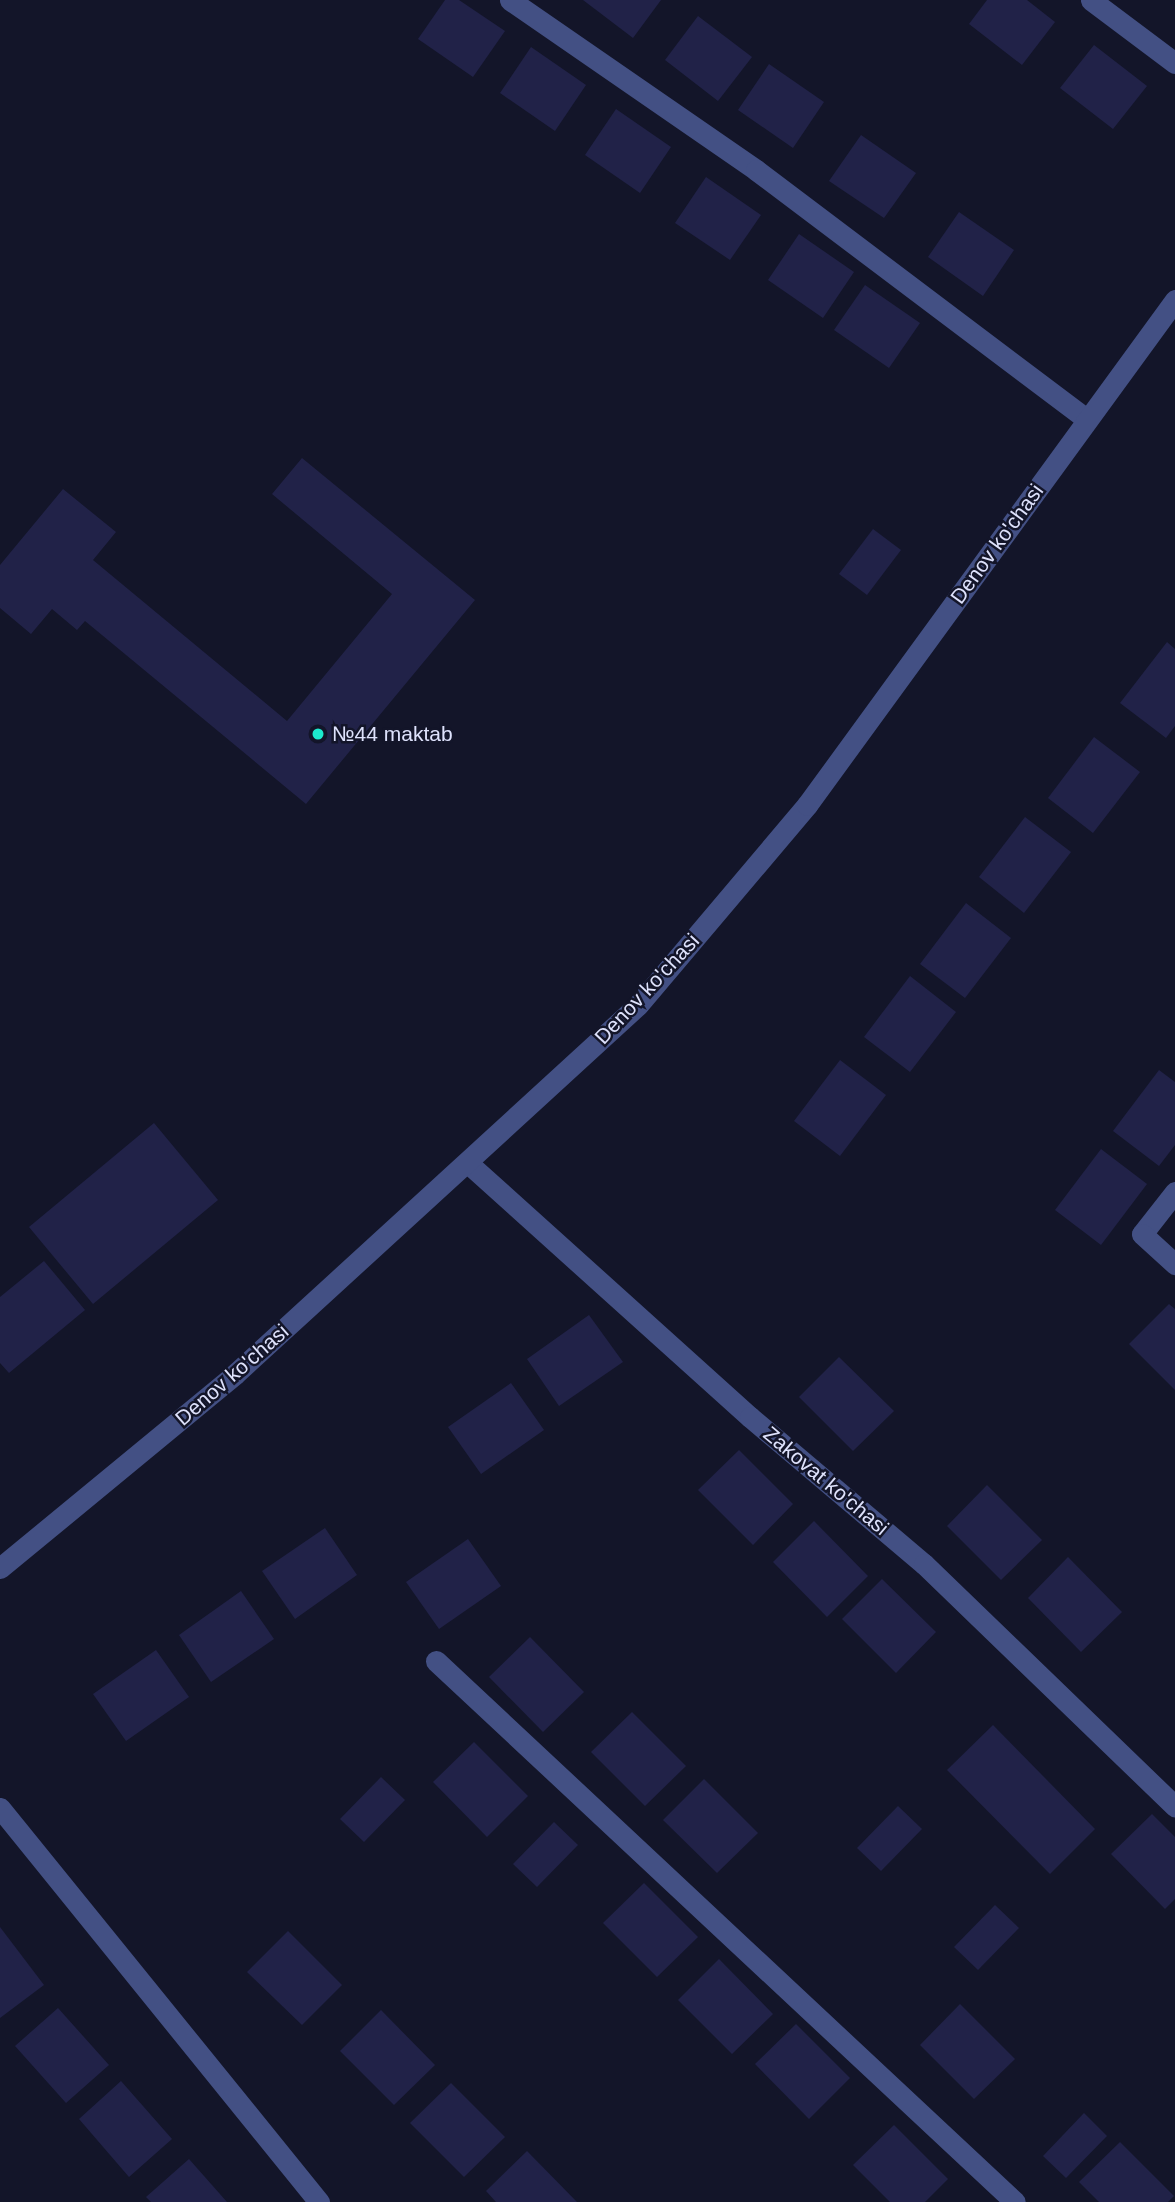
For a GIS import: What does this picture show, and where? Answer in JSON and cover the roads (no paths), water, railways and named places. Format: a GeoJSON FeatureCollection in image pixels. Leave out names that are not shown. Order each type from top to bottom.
{"type":"FeatureCollection","features":[{"type":"Feature","properties":{"kind":"street"},"geometry":{"type":"LineString","coordinates":[[510,0],[756,170],[1087,419]]}},
{"type":"Feature","properties":{"kind":"street"},"geometry":{"type":"LineString","coordinates":[[1091,0],[1175,63]]}},
{"type":"Feature","properties":{"kind":"street","name":"Denov ko'chasi"},"geometry":{"type":"LineString","coordinates":[[0,1568],[235,1374],[469,1164],[638,1005],[807,805],[1175,300]]}},
{"type":"Feature","properties":{"kind":"street","name":"Zakovat ko'chasi"},"geometry":{"type":"LineString","coordinates":[[469,1164],[750,1417],[925,1564],[1175,1806]]}},
{"type":"Feature","properties":{"kind":"street"},"geometry":{"type":"LineString","coordinates":[[1175,1192],[1142,1234],[1175,1264]]}},
{"type":"Feature","properties":{"kind":"street"},"geometry":{"type":"LineString","coordinates":[[436,1661],[1015,2202]]}},
{"type":"Feature","properties":{"kind":"street"},"geometry":{"type":"LineString","coordinates":[[0,1808],[319,2202]]}},
{"type":"Feature","properties":{"kind":"place","name":"№44 maktab"},"geometry":{"type":"Point","coordinates":[318,734]}}]}
